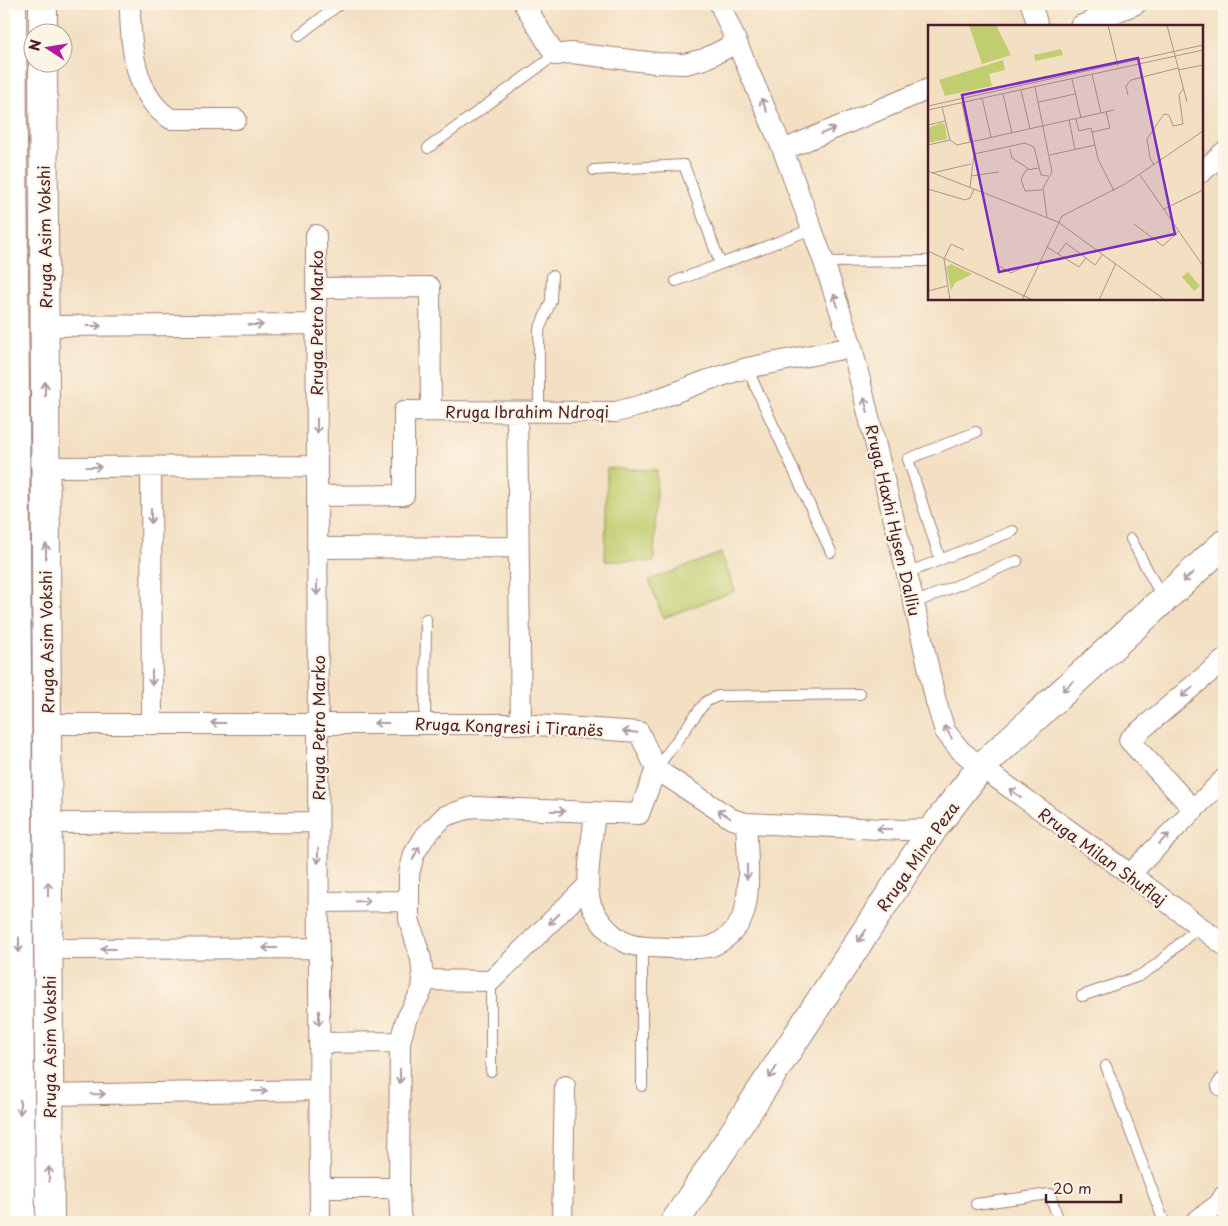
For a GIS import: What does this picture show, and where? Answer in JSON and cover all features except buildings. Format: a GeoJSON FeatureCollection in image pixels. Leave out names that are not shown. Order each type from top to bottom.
{"type":"FeatureCollection","features":[{"type":"Feature","properties":{"kind":"main road","name":"Rruga Asim Vokshi"},"geometry":{"type":"LineString","coordinates":[[12,4],[8,147],[9,436],[21,1222]]}},
{"type":"Feature","properties":{"kind":"main road"},"geometry":{"type":"LineString","coordinates":[[43,4],[43,22]]}},
{"type":"Feature","properties":{"kind":"main road","name":"Rruga Asim Vokshi"},"geometry":{"type":"LineString","coordinates":[[43,72],[50,1222]]}},
{"type":"Feature","properties":{"kind":"main road","name":"Rruga Mine Peza"},"geometry":{"type":"LineString","coordinates":[[675,1222],[932,829],[980,767],[1224,544]]}},
{"type":"Feature","properties":{"kind":"street"},"geometry":{"type":"LineString","coordinates":[[130,4],[134,51],[139,76],[153,105],[162,114],[171,119],[236,119]]}},
{"type":"Feature","properties":{"kind":"street"},"geometry":{"type":"LineString","coordinates":[[524,4],[554,55],[571,53],[656,63],[685,64],[704,59],[737,43]]}},
{"type":"Feature","properties":{"kind":"street","name":"Rruga Haxhi Hysen Dalliu"},"geometry":{"type":"LineString","coordinates":[[720,4],[783,150],[824,262],[852,347],[936,702],[945,731],[960,750],[980,767]]}},
{"type":"Feature","properties":{"kind":"street"},"geometry":{"type":"LineString","coordinates":[[1031,4],[1038,25]]}},
{"type":"Feature","properties":{"kind":"street"},"geometry":{"type":"LineString","coordinates":[[1083,25],[1136,4]]}},
{"type":"Feature","properties":{"kind":"street"},"geometry":{"type":"LineString","coordinates":[[783,150],[928,89]]}},
{"type":"Feature","properties":{"kind":"street"},"geometry":{"type":"LineString","coordinates":[[8,147],[43,147]]}},
{"type":"Feature","properties":{"kind":"street"},"geometry":{"type":"LineString","coordinates":[[1203,171],[1224,152]]}},
{"type":"Feature","properties":{"kind":"street","name":"Rruga Petro Marko"},"geometry":{"type":"LineString","coordinates":[[316,235],[320,1222]]}},
{"type":"Feature","properties":{"kind":"street","name":"Rruga Ibrahim Ndroqi"},"geometry":{"type":"LineString","coordinates":[[316,288],[430,287],[431,411],[616,412],[642,405],[708,380],[747,368],[852,347]]}},
{"type":"Feature","properties":{"kind":"street"},"geometry":{"type":"LineString","coordinates":[[45,326],[316,324]]}},
{"type":"Feature","properties":{"kind":"street"},"geometry":{"type":"LineString","coordinates":[[317,496],[404,495],[404,411],[431,411]]}},
{"type":"Feature","properties":{"kind":"street"},"geometry":{"type":"LineString","coordinates":[[517,412],[521,724]]}},
{"type":"Feature","properties":{"kind":"street"},"geometry":{"type":"LineString","coordinates":[[45,467],[317,466]]}},
{"type":"Feature","properties":{"kind":"street"},"geometry":{"type":"LineString","coordinates":[[151,467],[152,724]]}},
{"type":"Feature","properties":{"kind":"street"},"geometry":{"type":"LineString","coordinates":[[317,548],[518,547]]}},
{"type":"Feature","properties":{"kind":"street"},"geometry":{"type":"LineString","coordinates":[[1194,810],[1129,740],[1224,660]]}},
{"type":"Feature","properties":{"kind":"street","name":"Rruga Kongresi i Tiranës"},"geometry":{"type":"LineString","coordinates":[[47,724],[521,724],[639,732],[656,769]]}},
{"type":"Feature","properties":{"kind":"street","name":"Rruga Milan Shuflaj"},"geometry":{"type":"LineString","coordinates":[[980,767],[1130,874],[1224,945]]}},
{"type":"Feature","properties":{"kind":"street"},"geometry":{"type":"LineString","coordinates":[[402,1222],[399,1188],[400,1042],[406,1020],[422,990],[423,980],[421,959],[409,919],[409,874],[414,854],[426,835],[445,816],[473,807],[640,814],[656,769],[732,819],[746,823],[904,830],[932,829]]}},
{"type":"Feature","properties":{"kind":"street"},"geometry":{"type":"LineString","coordinates":[[1130,874],[1224,779]]}},
{"type":"Feature","properties":{"kind":"street"},"geometry":{"type":"LineString","coordinates":[[595,812],[588,885],[591,905],[611,934],[628,944],[642,948],[710,947],[727,938],[742,919],[747,898],[746,823]]}},
{"type":"Feature","properties":{"kind":"street"},"geometry":{"type":"LineString","coordinates":[[48,823],[318,822]]}},
{"type":"Feature","properties":{"kind":"street"},"geometry":{"type":"LineString","coordinates":[[423,980],[491,981],[588,885]]}},
{"type":"Feature","properties":{"kind":"street"},"geometry":{"type":"LineString","coordinates":[[319,902],[408,900]]}},
{"type":"Feature","properties":{"kind":"street"},"geometry":{"type":"LineString","coordinates":[[48,949],[319,948]]}},
{"type":"Feature","properties":{"kind":"street"},"geometry":{"type":"LineString","coordinates":[[320,1043],[400,1042]]}},
{"type":"Feature","properties":{"kind":"street"},"geometry":{"type":"LineString","coordinates":[[1224,1083],[1222,1086],[1224,1087]]}},
{"type":"Feature","properties":{"kind":"street"},"geometry":{"type":"LineString","coordinates":[[562,1222],[564,1205],[565,1086]]}},
{"type":"Feature","properties":{"kind":"street"},"geometry":{"type":"LineString","coordinates":[[49,1095],[319,1090]]}},
{"type":"Feature","properties":{"kind":"street"},"geometry":{"type":"LineString","coordinates":[[320,1188],[399,1188]]}},
{"type":"Feature","properties":{"kind":"street"},"geometry":{"type":"LineString","coordinates":[[1195,1222],[1219,1204],[1224,1196]]}},
{"type":"Feature","properties":{"kind":"lane"},"geometry":{"type":"LineString","coordinates":[[299,35],[340,4]]}},
{"type":"Feature","properties":{"kind":"lane"},"geometry":{"type":"LineString","coordinates":[[428,148],[554,55]]}},
{"type":"Feature","properties":{"kind":"lane"},"geometry":{"type":"LineString","coordinates":[[594,170],[684,165],[720,263]]}},
{"type":"Feature","properties":{"kind":"lane"},"geometry":{"type":"LineString","coordinates":[[676,281],[812,229]]}},
{"type":"Feature","properties":{"kind":"lane"},"geometry":{"type":"LineString","coordinates":[[824,262],[928,261]]}},
{"type":"Feature","properties":{"kind":"lane"},"geometry":{"type":"LineString","coordinates":[[540,412],[539,330],[551,301],[552,276]]}},
{"type":"Feature","properties":{"kind":"lane"},"geometry":{"type":"LineString","coordinates":[[747,368],[831,552]]}},
{"type":"Feature","properties":{"kind":"lane"},"geometry":{"type":"LineString","coordinates":[[940,559],[908,459],[976,432]]}},
{"type":"Feature","properties":{"kind":"lane"},"geometry":{"type":"LineString","coordinates":[[906,573],[1013,531]]}},
{"type":"Feature","properties":{"kind":"lane"},"geometry":{"type":"LineString","coordinates":[[1131,539],[1164,599]]}},
{"type":"Feature","properties":{"kind":"lane"},"geometry":{"type":"LineString","coordinates":[[914,603],[1017,561]]}},
{"type":"Feature","properties":{"kind":"lane"},"geometry":{"type":"LineString","coordinates":[[425,723],[426,619]]}},
{"type":"Feature","properties":{"kind":"lane"},"geometry":{"type":"LineString","coordinates":[[656,769],[700,709],[707,701],[718,696],[860,694]]}},
{"type":"Feature","properties":{"kind":"lane"},"geometry":{"type":"LineString","coordinates":[[1082,996],[1139,976],[1156,965],[1199,926]]}},
{"type":"Feature","properties":{"kind":"lane"},"geometry":{"type":"LineString","coordinates":[[642,948],[642,1086]]}},
{"type":"Feature","properties":{"kind":"lane"},"geometry":{"type":"LineString","coordinates":[[491,981],[491,1071]]}},
{"type":"Feature","properties":{"kind":"lane"},"geometry":{"type":"LineString","coordinates":[[1106,1066],[1164,1222]]}},
{"type":"Feature","properties":{"kind":"lane"},"geometry":{"type":"LineString","coordinates":[[976,1204],[1050,1194],[1059,1222]]}},
{"type":"Feature","properties":{"kind":"green space"},"geometry":{"type":"Polygon","coordinates":[[[607,468],[657,470],[654,562],[605,561],[607,468]]]}},
{"type":"Feature","properties":{"kind":"green space"},"geometry":{"type":"Polygon","coordinates":[[[721,553],[735,591],[663,618],[649,580],[721,553]]]}}]}
